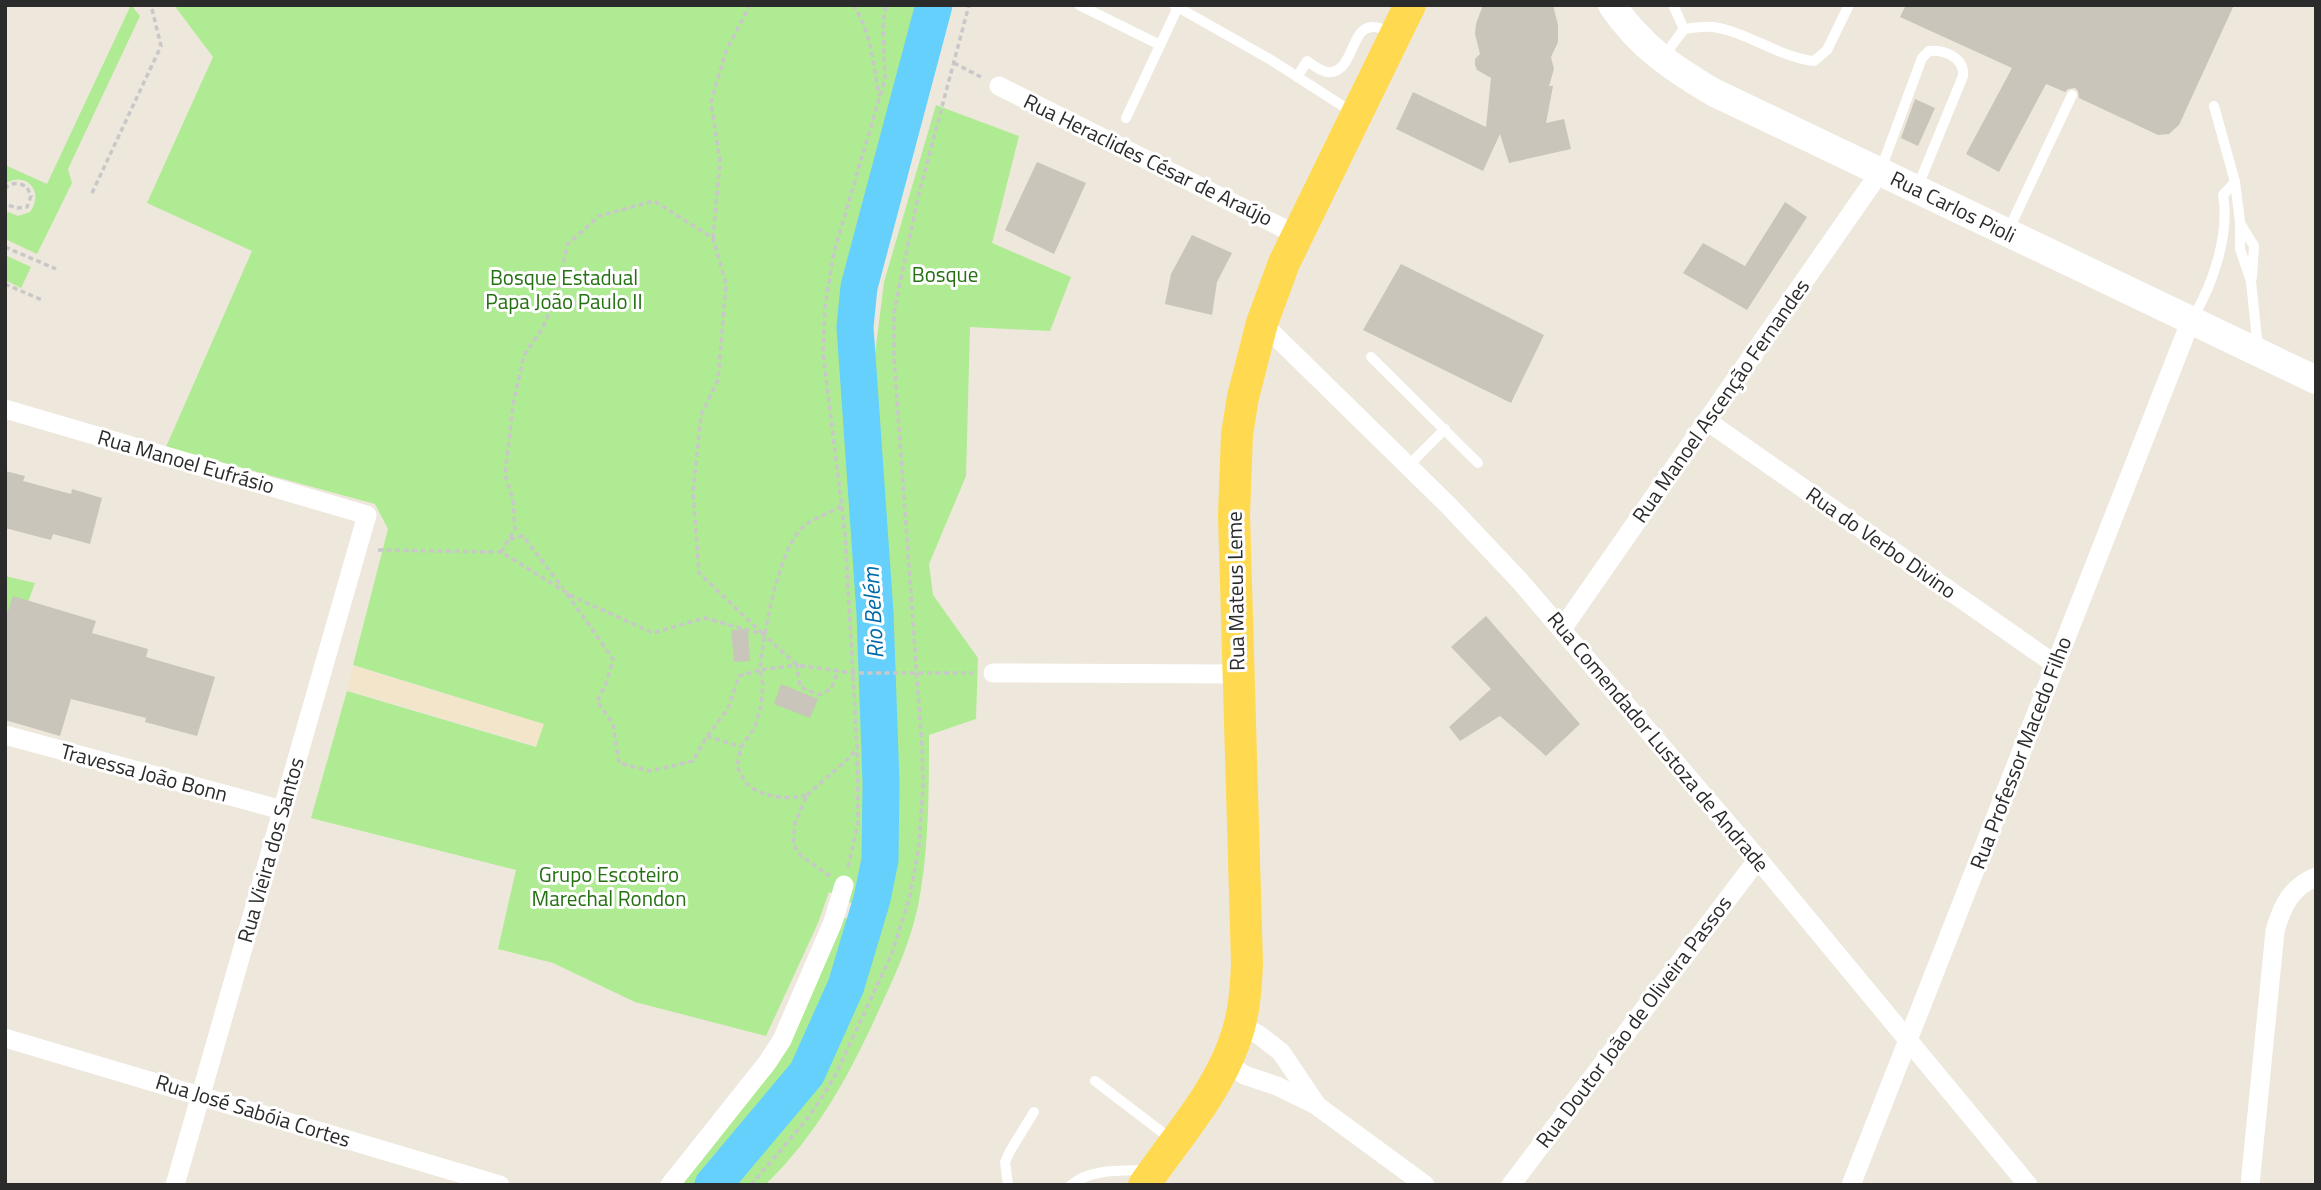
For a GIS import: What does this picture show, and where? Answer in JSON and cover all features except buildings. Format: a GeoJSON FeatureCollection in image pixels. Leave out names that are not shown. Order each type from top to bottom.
{"type":"FeatureCollection","features":[{"type":"Feature","properties":{"kind":"main road","name":"Rua Mateus Leme"},"geometry":{"type":"LineString","coordinates":[[1149,1177],[1216,1082],[1227,1062],[1240,1025],[1244,1003],[1247,963],[1234,515],[1236,461],[1243,397],[1272,292],[1409,5]]}},
{"type":"Feature","properties":{"kind":"main road","name":"Rua Carlos Pioli"},"geometry":{"type":"LineString","coordinates":[[1612,5],[1642,43],[1661,60],[1713,92],[2316,380]]}},
{"type":"Feature","properties":{"kind":"street","name":"Rua Heraclides César de Araújo"},"geometry":{"type":"LineString","coordinates":[[999,86],[1297,235]]}},
{"type":"Feature","properties":{"kind":"street","name":"Rua Manoel Ascenção Fernandes"},"geometry":{"type":"LineString","coordinates":[[1562,629],[1880,172]]}},
{"type":"Feature","properties":{"kind":"street","name":"Rua Professor Macedo Filho"},"geometry":{"type":"LineString","coordinates":[[1851,1185],[2191,320]]}},
{"type":"Feature","properties":{"kind":"street","name":"Rua Comendador Lustoza de Andrade"},"geometry":{"type":"LineString","coordinates":[[1262,323],[1488,545],[1758,859],[2028,1185]]}},
{"type":"Feature","properties":{"kind":"street","name":"Rua Manoel Eufrásio"},"geometry":{"type":"LineString","coordinates":[[5,409],[367,515]]}},
{"type":"Feature","properties":{"kind":"street","name":"Rua do Verbo Divino"},"geometry":{"type":"LineString","coordinates":[[1707,421],[2056,665]]}},
{"type":"Feature","properties":{"kind":"street","name":"Rua Vieira dos Santos"},"geometry":{"type":"LineString","coordinates":[[175,1185],[367,515]]}},
{"type":"Feature","properties":{"kind":"street"},"geometry":{"type":"LineString","coordinates":[[993,673],[1237,674]]}},
{"type":"Feature","properties":{"kind":"street","name":"Travessa João Bonn"},"geometry":{"type":"LineString","coordinates":[[5,735],[282,810]]}},
{"type":"Feature","properties":{"kind":"street","name":"Rua Doutor João de Oliveira Passos"},"geometry":{"type":"LineString","coordinates":[[1511,1185],[1758,859]]}},
{"type":"Feature","properties":{"kind":"street"},"geometry":{"type":"LineString","coordinates":[[2250,1185],[2275,931],[2280,911],[2290,895],[2306,881],[2316,877]]}},
{"type":"Feature","properties":{"kind":"street"},"geometry":{"type":"LineString","coordinates":[[670,1185],[767,1063],[782,1040],[833,922],[844,885]]}},
{"type":"Feature","properties":{"kind":"street"},"geometry":{"type":"LineString","coordinates":[[1240,1025],[1281,1052],[1316,1105]]}},
{"type":"Feature","properties":{"kind":"street","name":"Rua José Sabóia Cortes"},"geometry":{"type":"LineString","coordinates":[[5,1038],[468,1180],[500,1185]]}},
{"type":"Feature","properties":{"kind":"street"},"geometry":{"type":"LineString","coordinates":[[1227,1062],[1244,1075],[1277,1086],[1316,1105],[1424,1185]]}},
{"type":"Feature","properties":{"kind":"lane"},"geometry":{"type":"LineString","coordinates":[[1079,5],[1160,45]]}},
{"type":"Feature","properties":{"kind":"lane"},"geometry":{"type":"LineString","coordinates":[[1673,5],[1685,29]]}},
{"type":"Feature","properties":{"kind":"lane"},"geometry":{"type":"LineString","coordinates":[[1661,60],[1685,29],[1712,27],[1796,59],[1814,61],[1827,50],[1849,5]]}},
{"type":"Feature","properties":{"kind":"lane"},"geometry":{"type":"LineString","coordinates":[[1126,118],[1176,6],[1356,114]]}},
{"type":"Feature","properties":{"kind":"lane"},"geometry":{"type":"LineString","coordinates":[[1297,77],[1307,61],[1326,72],[1333,72],[1341,67],[1368,27],[1379,26],[1394,35]]}},
{"type":"Feature","properties":{"kind":"lane"},"geometry":{"type":"LineString","coordinates":[[1880,172],[1922,58],[1928,51],[1937,50],[1959,60],[1964,67],[1963,76],[1916,189]]}},
{"type":"Feature","properties":{"kind":"lane"},"geometry":{"type":"LineString","coordinates":[[2007,233],[2072,95]]}},
{"type":"Feature","properties":{"kind":"lane"},"geometry":{"type":"LineString","coordinates":[[2214,106],[2235,182],[2240,222],[2254,246],[2251,281],[2258,353]]}},
{"type":"Feature","properties":{"kind":"lane"},"geometry":{"type":"LineString","coordinates":[[2191,320],[2206,297],[2225,229],[2223,195],[2235,182]]}},
{"type":"Feature","properties":{"kind":"lane"},"geometry":{"type":"LineString","coordinates":[[1371,357],[1478,463]]}},
{"type":"Feature","properties":{"kind":"lane"},"geometry":{"type":"LineString","coordinates":[[1409,466],[1446,429]]}},
{"type":"Feature","properties":{"kind":"lane"},"geometry":{"type":"LineString","coordinates":[[1094,1081],[1175,1141]]}},
{"type":"Feature","properties":{"kind":"lane"},"geometry":{"type":"LineString","coordinates":[[1008,1185],[1005,1162],[1034,1112]]}},
{"type":"Feature","properties":{"kind":"lane"},"geometry":{"type":"LineString","coordinates":[[1071,1185],[1096,1173],[1149,1177]]}},
{"type":"Feature","properties":{"kind":"path"},"geometry":{"type":"LineString","coordinates":[[750,5],[726,51],[711,102],[720,162],[713,238],[726,284],[718,380],[701,415],[693,492],[699,573],[797,665],[800,687],[819,695],[831,689],[838,671]]}},
{"type":"Feature","properties":{"kind":"path"},"geometry":{"type":"LineString","coordinates":[[853,5],[872,44],[880,99]]}},
{"type":"Feature","properties":{"kind":"path"},"geometry":{"type":"LineString","coordinates":[[857,747],[850,757],[807,795],[795,823],[793,844],[802,856],[844,885],[858,823],[857,747],[841,506],[824,353],[825,306],[834,252],[885,79],[883,24],[886,5]]}},
{"type":"Feature","properties":{"kind":"path"},"geometry":{"type":"LineString","coordinates":[[751,1185],[807,1119],[836,1074],[902,926],[919,846],[923,785],[918,672],[894,358],[894,312],[918,197],[969,5]]}},
{"type":"Feature","properties":{"kind":"path"},"geometry":{"type":"LineString","coordinates":[[92,193],[161,46],[153,7]]}},
{"type":"Feature","properties":{"kind":"path"},"geometry":{"type":"LineString","coordinates":[[953,63],[999,86]]}},
{"type":"Feature","properties":{"kind":"path"},"geometry":{"type":"LineString","coordinates":[[5,189],[17,183],[27,187],[31,196],[27,207],[5,204]]}},
{"type":"Feature","properties":{"kind":"path"},"geometry":{"type":"LineString","coordinates":[[501,552],[515,529],[513,500],[505,475],[513,405],[524,355],[542,330],[559,291],[567,245],[599,216],[654,201],[713,238]]}},
{"type":"Feature","properties":{"kind":"path"},"geometry":{"type":"LineString","coordinates":[[5,247],[56,269]]}},
{"type":"Feature","properties":{"kind":"path"},"geometry":{"type":"LineString","coordinates":[[5,284],[42,300]]}},
{"type":"Feature","properties":{"kind":"path"},"geometry":{"type":"LineString","coordinates":[[807,795],[790,799],[771,796],[747,784],[737,766],[741,747],[755,727],[761,706],[763,634],[787,552],[803,527],[841,506]]}},
{"type":"Feature","properties":{"kind":"path"},"geometry":{"type":"LineString","coordinates":[[508,540],[523,536],[613,659],[606,684],[597,701],[613,724],[619,763],[650,771],[693,761],[706,736],[728,709],[739,676],[760,670],[797,665],[853,673],[993,673]]}},
{"type":"Feature","properties":{"kind":"path"},"geometry":{"type":"LineString","coordinates":[[357,548],[501,552],[566,592],[653,633],[704,618],[763,634]]}},
{"type":"Feature","properties":{"kind":"path"},"geometry":{"type":"LineString","coordinates":[[706,736],[741,747]]}},
{"type":"Feature","properties":{"kind":"shaded area"},"geometry":{"type":"Polygon","coordinates":[[[353,666],[544,724],[537,746],[347,690],[353,666]]]}},
{"type":"Feature","properties":{"kind":"green space"},"geometry":{"type":"Polygon","coordinates":[[[131,5],[140,16],[68,169],[72,183],[37,254],[5,239],[6,211],[18,216],[30,212],[35,197],[31,185],[26,181],[13,180],[5,184],[5,165],[47,184],[131,5]]]}},
{"type":"Feature","properties":{"kind":"green space","name":"Bosque Estadual Papa João Paulo II"},"geometry":{"type":"Polygon","coordinates":[[[174,5],[927,5],[851,274],[847,328],[861,535],[871,793],[868,865],[857,906],[829,892],[818,923],[766,1036],[635,1002],[553,963],[498,949],[516,870],[311,818],[347,691],[536,747],[544,724],[353,665],[388,529],[375,504],[166,447],[252,251],[147,203],[213,57],[174,5]]]}},
{"type":"Feature","properties":{"kind":"green space","name":"Bosque"},"geometry":{"type":"Polygon","coordinates":[[[936,105],[1019,136],[992,243],[1071,277],[1050,331],[970,327],[966,476],[929,564],[933,595],[978,658],[976,719],[929,735],[926,842],[922,885],[915,918],[888,990],[847,1076],[833,1099],[802,1144],[765,1185],[682,1185],[719,1133],[842,918],[876,920],[886,866],[891,761],[886,592],[872,379],[884,282],[936,105]]]}},
{"type":"Feature","properties":{"kind":"green space"},"geometry":{"type":"Polygon","coordinates":[[[5,255],[31,267],[21,288],[5,280],[5,255]]]}},
{"type":"Feature","properties":{"kind":"green space"},"geometry":{"type":"Polygon","coordinates":[[[5,576],[35,583],[5,665],[5,576]]]}},
{"type":"Feature","properties":{"kind":"waterway","name":"Rio Belém"},"geometry":{"type":"LineString","coordinates":[[713,1185],[807,1073],[846,986],[872,899],[880,860],[881,782],[875,613],[855,327],[859,287],[934,5]]}},
{"type":"Feature","properties":{"kind":"park label","name":"Grupo Escoteiro Marechal Rondon"},"geometry":{"type":"Point","coordinates":[609,887]}}]}
